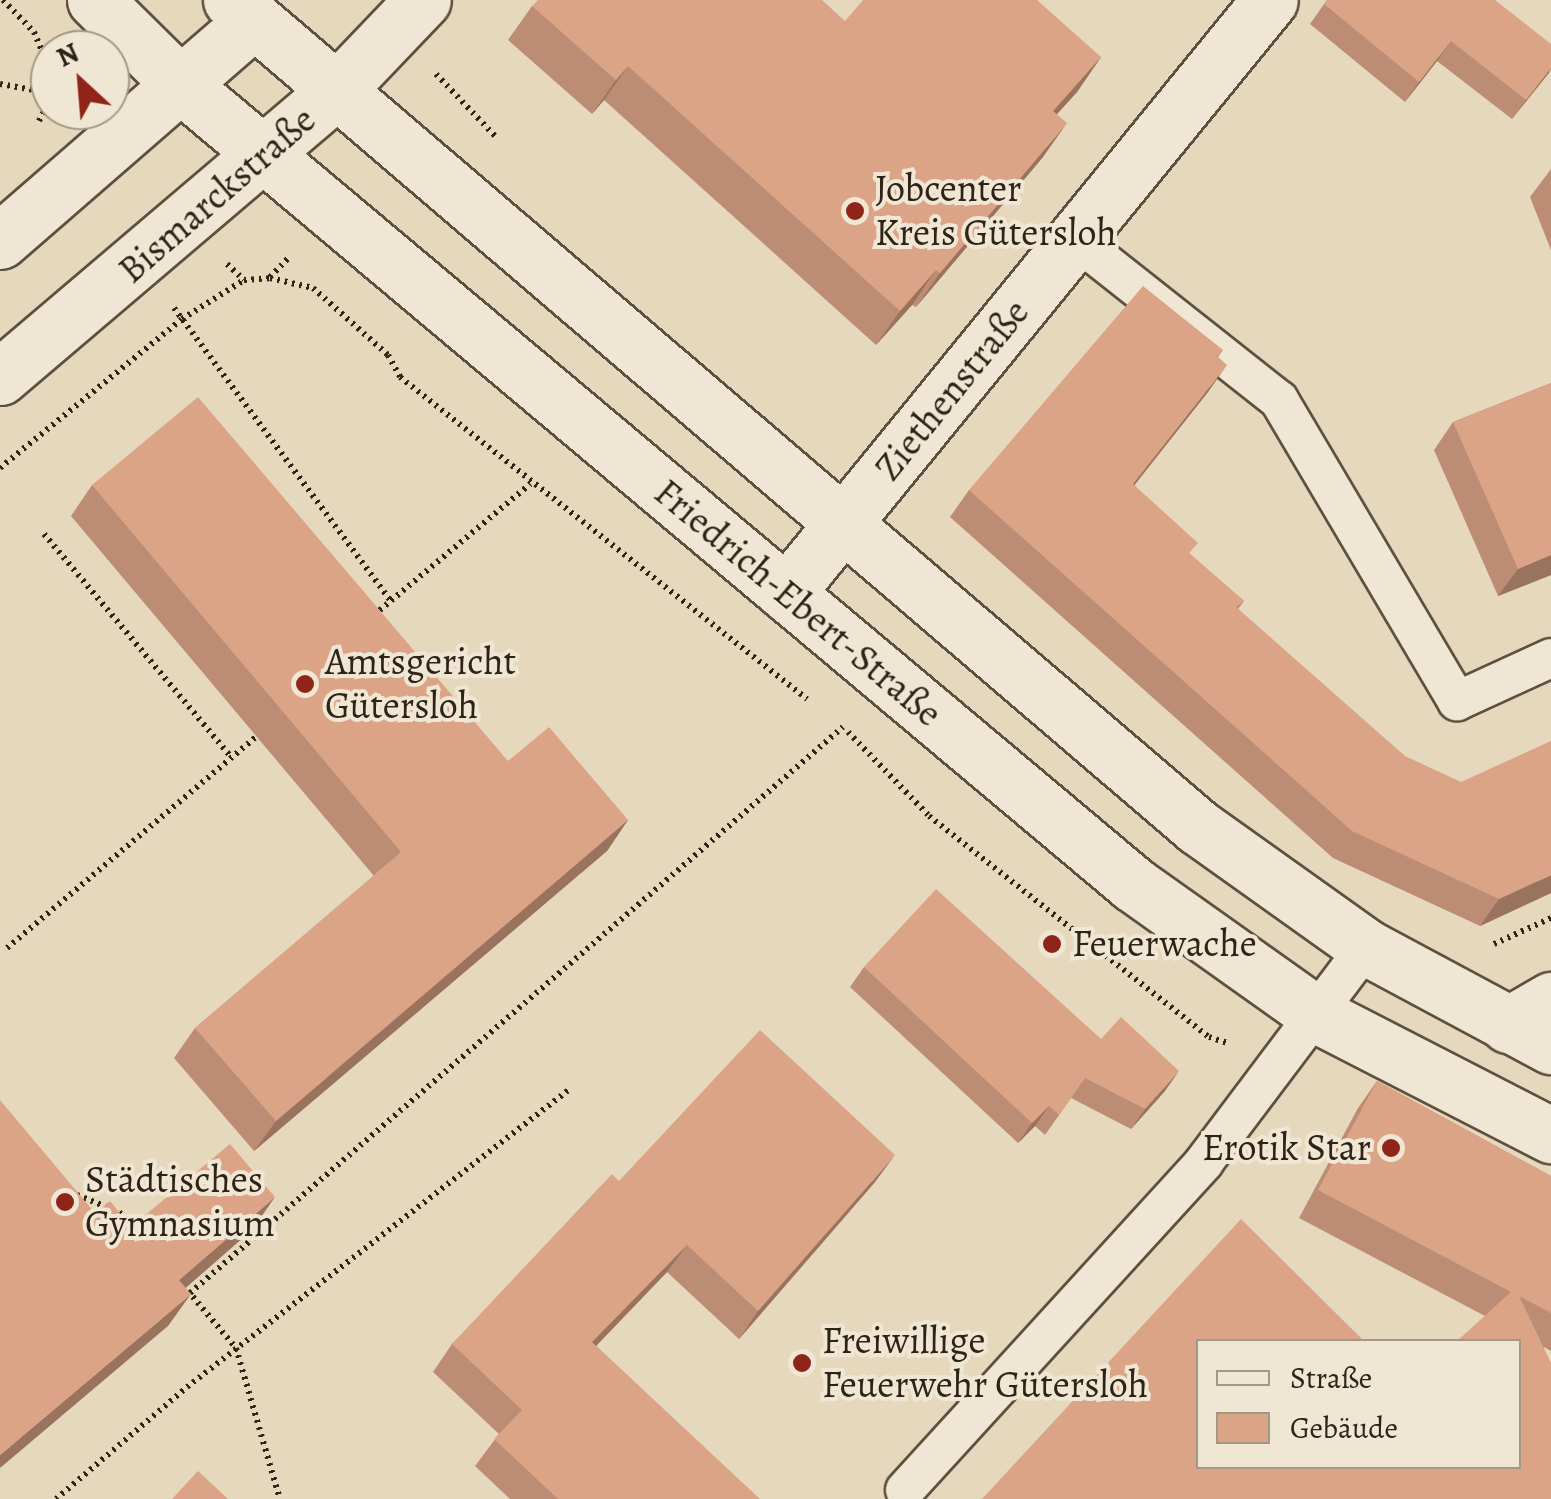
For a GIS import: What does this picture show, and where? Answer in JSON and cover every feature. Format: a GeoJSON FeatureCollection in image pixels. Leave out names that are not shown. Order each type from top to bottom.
{"type":"FeatureCollection","features":[{"type":"Feature","properties":{"kind":"main road","name":"Friedrich-Ebert-Straße"},"geometry":{"type":"LineString","coordinates":[[95,0],[180,84],[1134,884],[1319,1016],[1551,1135]]}},
{"type":"Feature","properties":{"kind":"main road","name":"Bismarckstraße"},"geometry":{"type":"LineString","coordinates":[[0,377],[267,157],[423,0]]}},
{"type":"Feature","properties":{"kind":"main road","name":"Ziethenstraße"},"geometry":{"type":"LineString","coordinates":[[786,594],[1270,0]]}},
{"type":"Feature","properties":{"kind":"main road"},"geometry":{"type":"LineString","coordinates":[[0,241],[180,84],[255,7],[335,92],[840,527],[1198,827],[1366,947],[1537,1024]]}},
{"type":"Feature","properties":{"kind":"lane"},"geometry":{"type":"LineString","coordinates":[[1075,239],[1279,400],[1457,701],[1551,658]]}},
{"type":"Feature","properties":{"kind":"lane"},"geometry":{"type":"LineString","coordinates":[[905,1490],[1204,1162],[1319,1016],[1366,947]]}},
{"type":"Feature","properties":{"kind":"path"},"geometry":{"type":"LineString","coordinates":[[3,0],[32,30]]}},
{"type":"Feature","properties":{"kind":"path"},"geometry":{"type":"LineString","coordinates":[[0,84],[30,90]]}},
{"type":"Feature","properties":{"kind":"path"},"geometry":{"type":"LineString","coordinates":[[230,266],[244,280]]}},
{"type":"Feature","properties":{"kind":"path"},"geometry":{"type":"LineString","coordinates":[[0,468],[182,320],[244,280],[270,278]]}},
{"type":"Feature","properties":{"kind":"path"},"geometry":{"type":"LineString","coordinates":[[182,320],[390,600]]}},
{"type":"Feature","properties":{"kind":"path"},"geometry":{"type":"LineString","coordinates":[[366,620],[530,484]]}},
{"type":"Feature","properties":{"kind":"path"},"geometry":{"type":"LineString","coordinates":[[44,534],[232,758]]}},
{"type":"Feature","properties":{"kind":"path"},"geometry":{"type":"LineString","coordinates":[[190,1293],[843,727]]}},
{"type":"Feature","properties":{"kind":"path"},"geometry":{"type":"LineString","coordinates":[[7,948],[258,735]]}},
{"type":"Feature","properties":{"kind":"path"},"geometry":{"type":"LineString","coordinates":[[1479,950],[1551,918]]}},
{"type":"Feature","properties":{"kind":"path"},"geometry":{"type":"LineString","coordinates":[[56,1499],[236,1348],[570,1089]]}},
{"type":"Feature","properties":{"kind":"path"},"geometry":{"type":"LineString","coordinates":[[68,1191],[119,1212],[143,1239]]}},
{"type":"Feature","properties":{"kind":"path"},"geometry":{"type":"LineString","coordinates":[[178,1280],[236,1348],[280,1499]]}},
{"type":"Feature","properties":{"kind":"building"},"geometry":{"type":"Polygon","coordinates":[[[538,0],[822,0],[845,21],[863,0],[1037,0],[1101,57],[1053,111],[1067,123],[940,273],[936,270],[900,311],[628,66],[616,80],[532,6],[538,0]]]}},
{"type":"Feature","properties":{"kind":"building"},"geometry":{"type":"Polygon","coordinates":[[[1327,0],[1495,0],[1551,44],[1551,68],[1526,100],[1451,41],[1419,82],[1324,4],[1327,0]]]}},
{"type":"Feature","properties":{"kind":"building"},"geometry":{"type":"Polygon","coordinates":[[[1143,286],[1223,350],[1217,356],[1227,365],[1133,484],[1198,543],[1189,553],[1244,601],[1236,607],[1405,756],[1461,782],[1551,741],[1551,875],[1499,899],[1352,831],[969,490],[1143,286]]]}},
{"type":"Feature","properties":{"kind":"building"},"geometry":{"type":"Polygon","coordinates":[[[1551,383],[1551,555],[1518,569],[1453,422],[1551,383]]]}},
{"type":"Feature","properties":{"kind":"building"},"geometry":{"type":"Polygon","coordinates":[[[198,397],[508,761],[549,727],[628,820],[276,1121],[195,1028],[401,852],[92,485],[198,397]]]}},
{"type":"Feature","properties":{"kind":"building"},"geometry":{"type":"Polygon","coordinates":[[[936,889],[1101,1039],[1121,1017],[1179,1071],[1145,1109],[1085,1078],[1059,1115],[1049,1106],[1032,1123],[864,967],[936,889]]]}},
{"type":"Feature","properties":{"kind":"building"},"geometry":{"type":"Polygon","coordinates":[[[760,1030],[895,1155],[758,1311],[687,1245],[592,1342],[760,1499],[558,1499],[494,1439],[522,1410],[452,1344],[612,1174],[619,1181],[760,1030]]]}},
{"type":"Feature","properties":{"kind":"building"},"geometry":{"type":"Polygon","coordinates":[[[1377,1081],[1551,1176],[1551,1313],[1519,1296],[1551,1363],[1551,1499],[982,1499],[1241,1219],[1362,1339],[1196,1339],[1196,1469],[1521,1469],[1521,1339],[1459,1339],[1511,1292],[1318,1190],[1377,1081]]]}},
{"type":"Feature","properties":{"kind":"building"},"geometry":{"type":"Polygon","coordinates":[[[0,1100],[95,1213],[110,1201],[131,1227],[230,1144],[275,1197],[179,1280],[191,1294],[0,1455],[0,1100]]]}},
{"type":"Feature","properties":{"kind":"building"},"geometry":{"type":"Polygon","coordinates":[[[198,1471],[228,1499],[172,1499],[198,1471]]]}},
{"type":"Feature","properties":{"kind":"place","name":"Jobcenter Kreis Gütersloh"},"geometry":{"type":"Point","coordinates":[855,211]}},
{"type":"Feature","properties":{"kind":"place","name":"Amtsgericht Gütersloh"},"geometry":{"type":"Point","coordinates":[305,684]}},
{"type":"Feature","properties":{"kind":"place","name":"Feuerwache"},"geometry":{"type":"Point","coordinates":[1052,944]}},
{"type":"Feature","properties":{"kind":"place","name":"Erotik Star"},"geometry":{"type":"Point","coordinates":[1391,1148]}},
{"type":"Feature","properties":{"kind":"place","name":"Städtisches Gymnasium"},"geometry":{"type":"Point","coordinates":[65,1202]}},
{"type":"Feature","properties":{"kind":"place","name":"Freiwillige Feuerwehr Gütersloh"},"geometry":{"type":"Point","coordinates":[802,1363]}}]}
